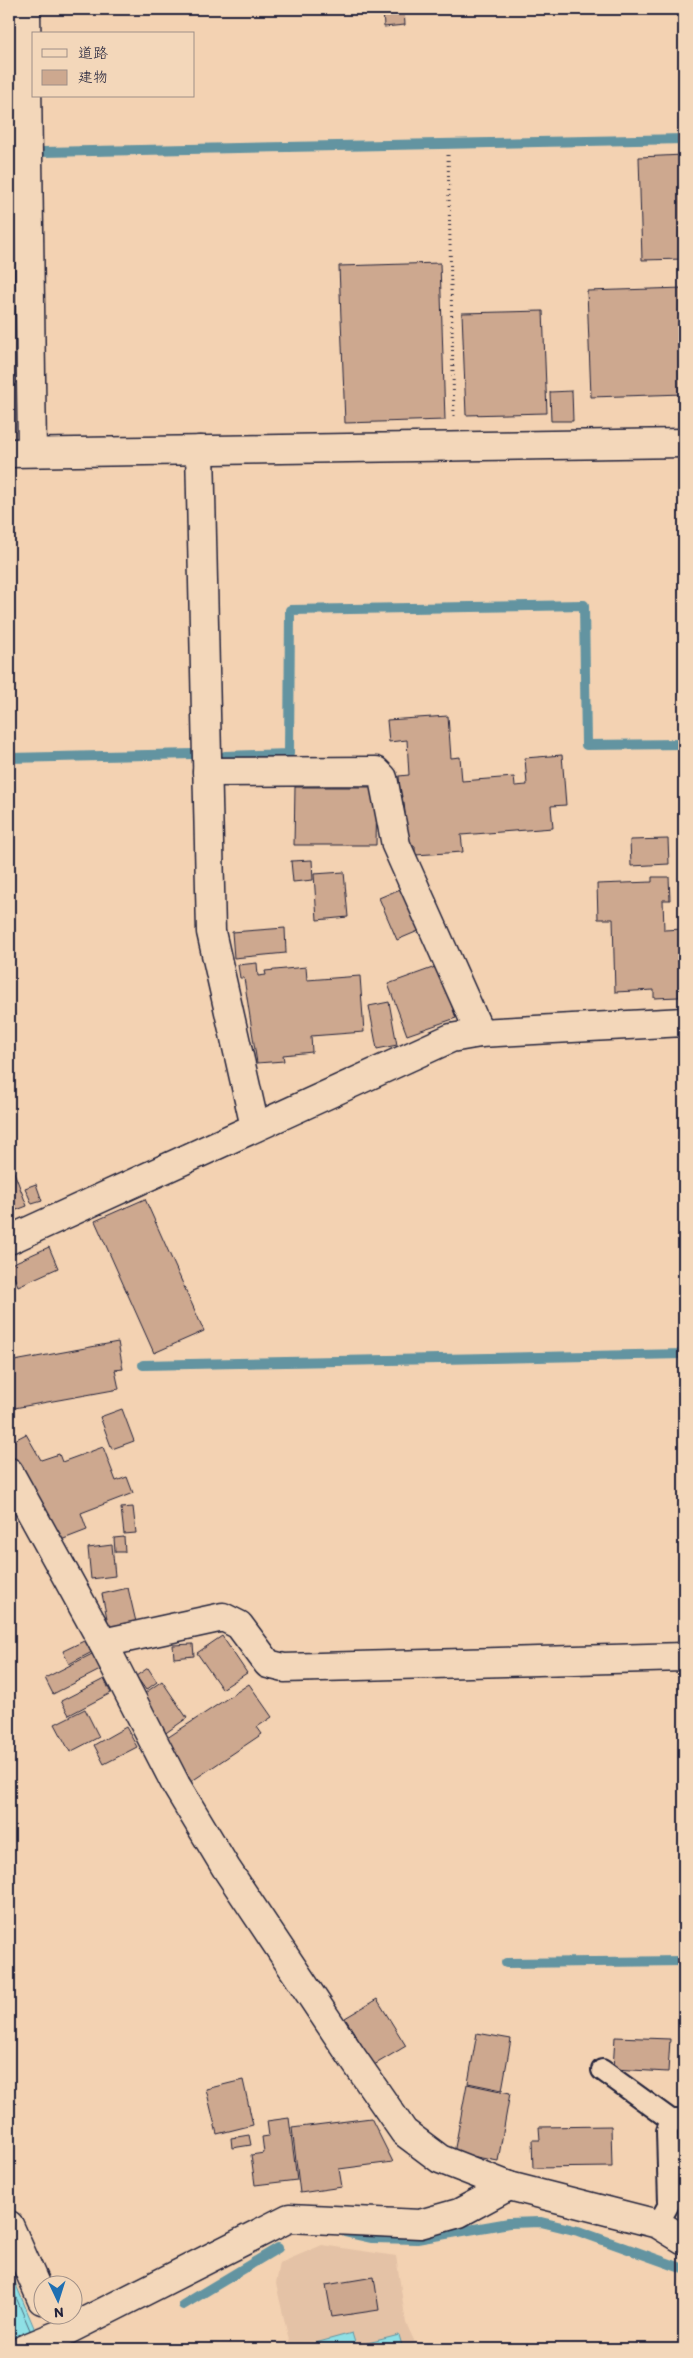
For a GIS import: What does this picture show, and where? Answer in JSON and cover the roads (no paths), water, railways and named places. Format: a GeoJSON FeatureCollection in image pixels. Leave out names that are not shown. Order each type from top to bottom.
{"type":"FeatureCollection","features":[{"type":"Feature","properties":{"kind":"street"},"geometry":{"type":"LineString","coordinates":[[26,9],[18,137],[21,452],[684,443]]}},
{"type":"Feature","properties":{"kind":"street"},"geometry":{"type":"LineString","coordinates":[[200,450],[211,932],[255,1127]]}},
{"type":"Feature","properties":{"kind":"street"},"geometry":{"type":"LineString","coordinates":[[207,772],[376,772],[383,778],[396,845],[480,1032]]}},
{"type":"Feature","properties":{"kind":"street"},"geometry":{"type":"LineString","coordinates":[[9,1240],[451,1038],[480,1032],[684,1022]]}},
{"type":"Feature","properties":{"kind":"street"},"geometry":{"type":"LineString","coordinates":[[9,1472],[104,1644],[176,1785],[216,1852],[404,2132],[440,2159],[509,2186],[658,2224],[684,2240]]}},
{"type":"Feature","properties":{"kind":"street"},"geometry":{"type":"LineString","coordinates":[[104,1644],[223,1617],[239,1625],[268,1664],[284,1668],[684,1657]]}},
{"type":"Feature","properties":{"kind":"street"},"geometry":{"type":"LineString","coordinates":[[24,2349],[289,2218],[420,2224],[459,2213],[509,2186]]}},
{"type":"Feature","properties":{"kind":"street"},"geometry":{"type":"LineString","coordinates":[[9,2225],[32,2277]]}},
{"type":"Feature","properties":{"kind":"lane"},"geometry":{"type":"LineString","coordinates":[[602,2070],[678,2120],[666,2131],[669,2204],[658,2224]]}},
{"type":"Feature","properties":{"kind":"water"},"geometry":{"type":"Polygon","coordinates":[[[9,2268],[43,2349],[9,2349],[9,2268]]]}},
{"type":"Feature","properties":{"kind":"water"},"geometry":{"type":"Polygon","coordinates":[[[352,2333],[356,2346],[399,2335],[403,2349],[309,2349],[308,2345],[352,2333]]]}},
{"type":"Feature","properties":{"kind":"waterway"},"geometry":{"type":"LineString","coordinates":[[43,152],[684,139]]}},
{"type":"Feature","properties":{"kind":"waterway"},"geometry":{"type":"LineString","coordinates":[[225,756],[289,754],[290,610],[584,605],[586,745],[684,744]]}},
{"type":"Feature","properties":{"kind":"waterway"},"geometry":{"type":"LineString","coordinates":[[9,758],[194,754]]}},
{"type":"Feature","properties":{"kind":"waterway"},"geometry":{"type":"LineString","coordinates":[[143,1365],[684,1354]]}},
{"type":"Feature","properties":{"kind":"waterway"},"geometry":{"type":"LineString","coordinates":[[506,1963],[684,1961]]}},
{"type":"Feature","properties":{"kind":"waterway"},"geometry":{"type":"LineString","coordinates":[[345,2232],[372,2238],[417,2239],[509,2223],[541,2222],[578,2231],[684,2269]]}},
{"type":"Feature","properties":{"kind":"waterway"},"geometry":{"type":"LineString","coordinates":[[183,2305],[278,2248]]}}]}
